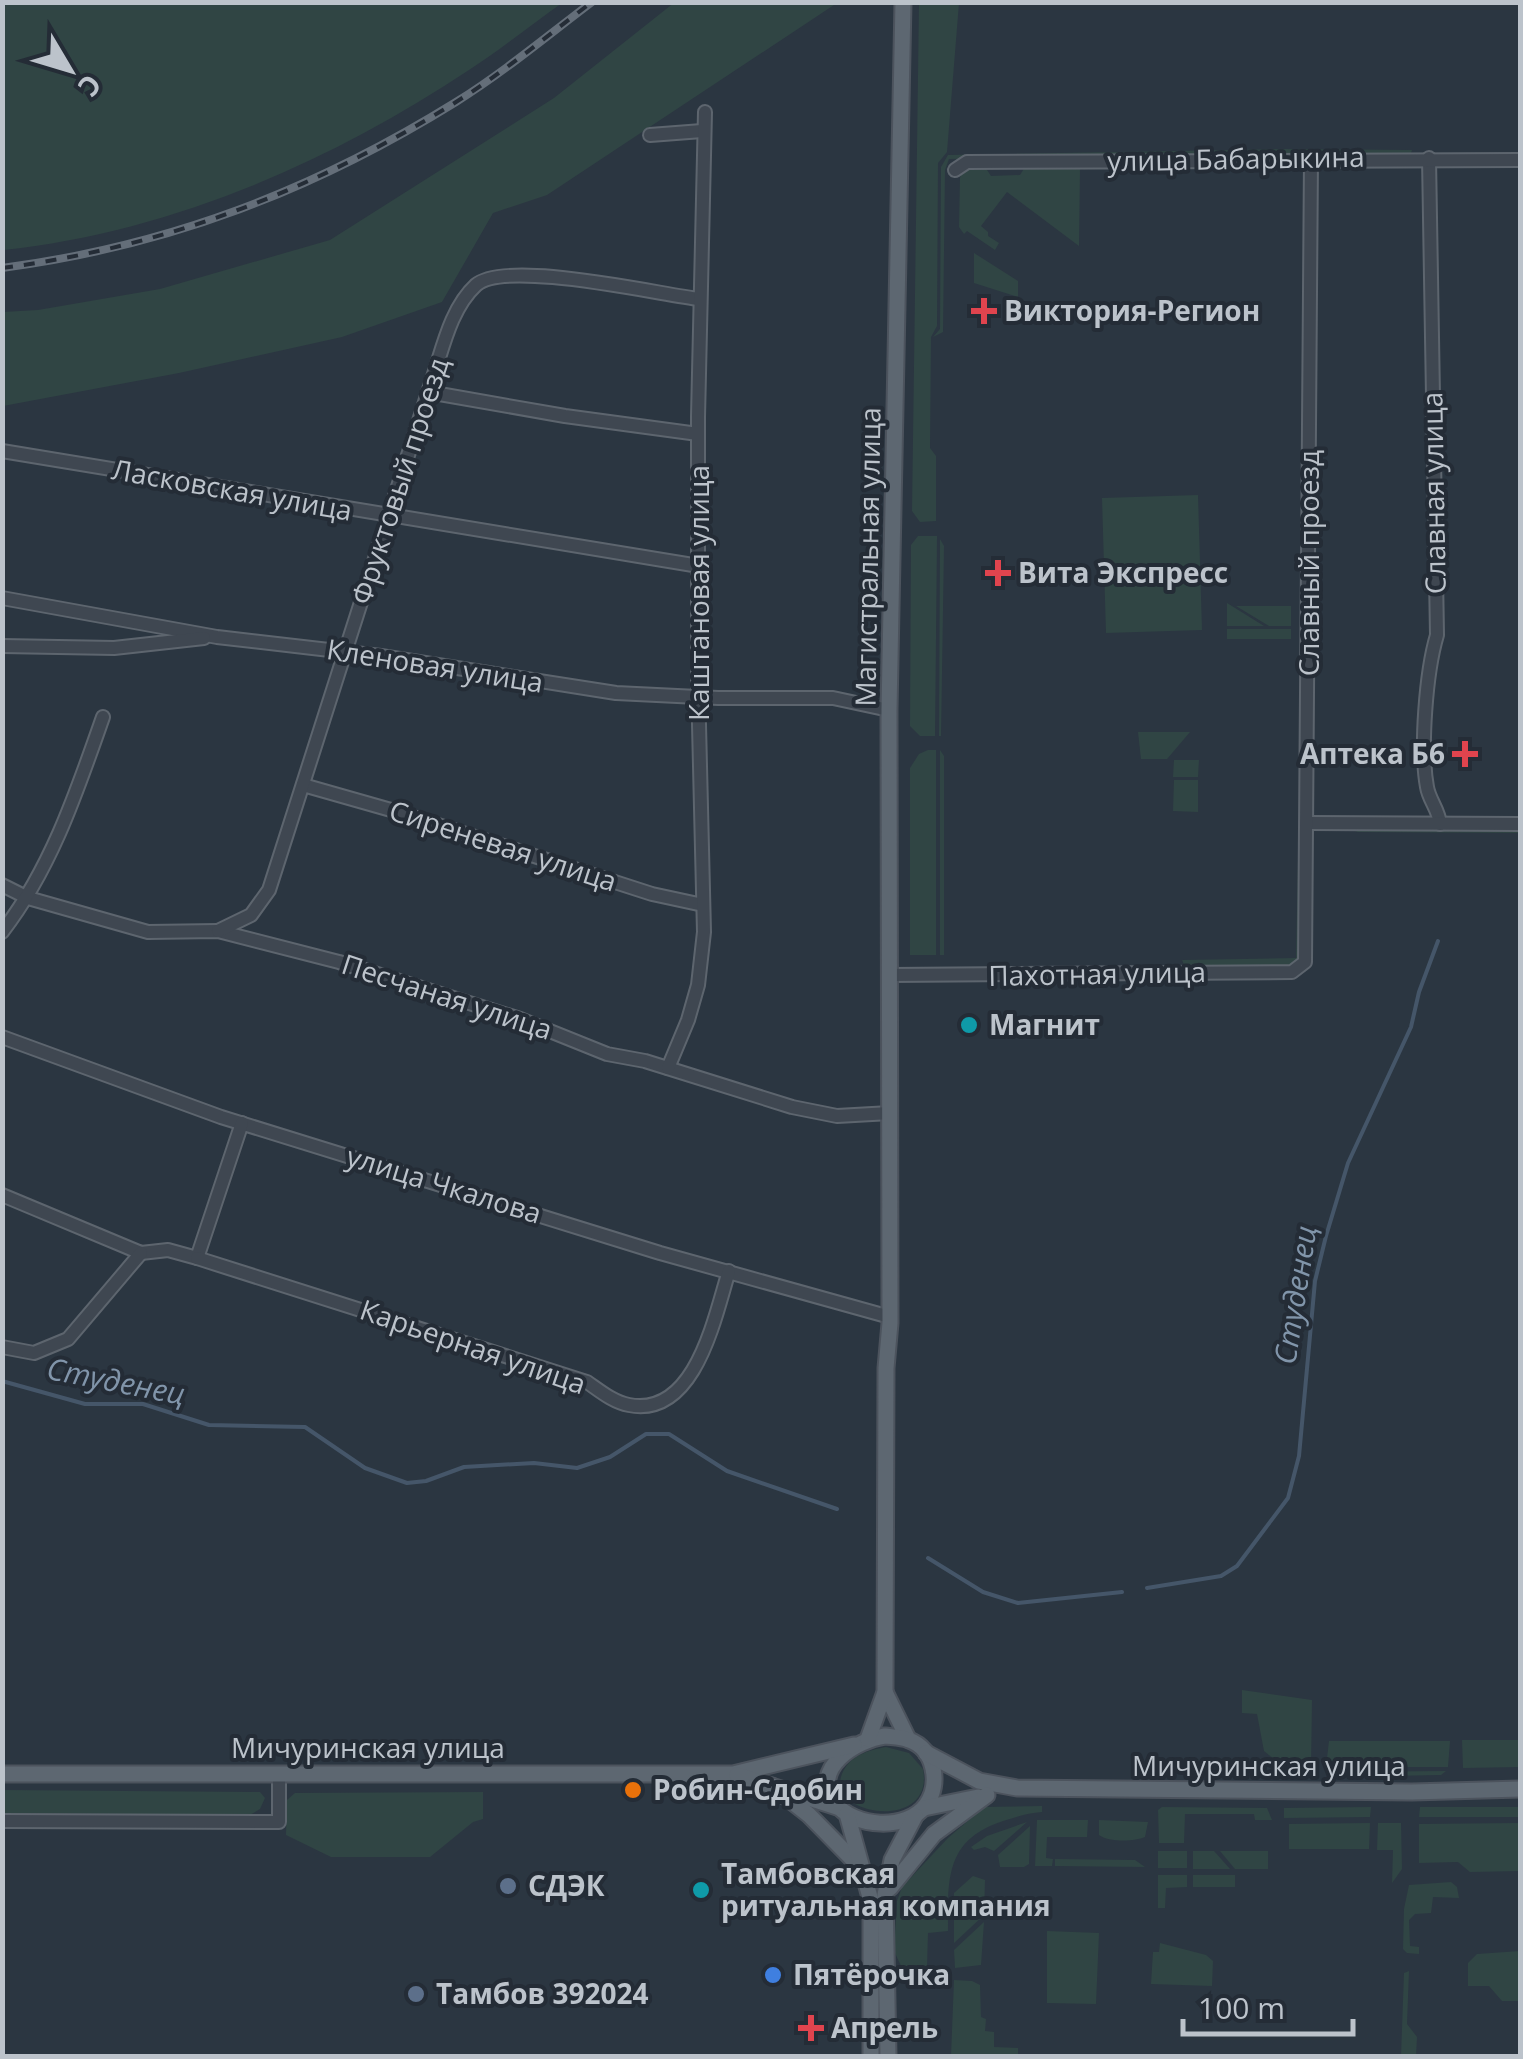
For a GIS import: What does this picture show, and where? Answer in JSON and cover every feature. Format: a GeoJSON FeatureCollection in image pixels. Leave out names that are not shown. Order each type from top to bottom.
{"type":"FeatureCollection","features":[{"type":"Feature","properties":{"kind":"main road","name":"Магистральная улица"},"geometry":{"type":"LineString","coordinates":[[884,1692],[886,1368],[890,1317],[890,710],[903,2]]}},
{"type":"Feature","properties":{"kind":"main road"},"geometry":{"type":"LineString","coordinates":[[871,2056],[878,1935],[892,1860],[934,1788],[935,1775],[926,1752],[908,1739],[884,1692]]}},
{"type":"Feature","properties":{"kind":"main road"},"geometry":{"type":"LineString","coordinates":[[861,1742],[884,1692]]}},
{"type":"Feature","properties":{"kind":"main road"},"geometry":{"type":"LineString","coordinates":[[888,2056],[878,1935],[871,1901],[842,1810],[829,1788],[830,1773],[843,1753],[861,1742],[885,1736],[908,1739]]}},
{"type":"Feature","properties":{"kind":"main road","name":"Мичуринская улица"},"geometry":{"type":"LineString","coordinates":[[2,1774],[733,1774],[861,1742]]}},
{"type":"Feature","properties":{"kind":"main road","name":"Мичуринская улица"},"geometry":{"type":"LineString","coordinates":[[926,1752],[979,1781],[1016,1788],[1412,1792],[1520,1789]]}},
{"type":"Feature","properties":{"kind":"main road","name":"Мичуринская улица"},"geometry":{"type":"LineString","coordinates":[[733,1774],[842,1810]]}},
{"type":"Feature","properties":{"kind":"main road"},"geometry":{"type":"LineString","coordinates":[[772,1786],[809,1815],[863,1869]]}},
{"type":"Feature","properties":{"kind":"main road","name":"Мичуринская улица"},"geometry":{"type":"LineString","coordinates":[[920,1812],[1016,1788]]}},
{"type":"Feature","properties":{"kind":"main road"},"geometry":{"type":"LineString","coordinates":[[885,1895],[934,1834],[988,1795]]}},
{"type":"Feature","properties":{"kind":"main road"},"geometry":{"type":"LineString","coordinates":[[842,1810],[859,1819],[889,1823],[920,1812]]}},
{"type":"Feature","properties":{"kind":"street","name":"Каштановая улица"},"geometry":{"type":"LineString","coordinates":[[668,1068],[698,985],[704,932],[698,434],[704,112]]}},
{"type":"Feature","properties":{"kind":"street"},"geometry":{"type":"LineString","coordinates":[[650,136],[702,131]]}},
{"type":"Feature","properties":{"kind":"street","name":"Славный проезд"},"geometry":{"type":"LineString","coordinates":[[1302,966],[1306,956],[1308,823],[1311,158]]}},
{"type":"Feature","properties":{"kind":"street","name":"Славная улица"},"geometry":{"type":"LineString","coordinates":[[1429,158],[1437,635],[1428,668],[1426,749],[1427,789],[1439,812],[1440,824]]}},
{"type":"Feature","properties":{"kind":"street","name":"улица Бабарыкина"},"geometry":{"type":"LineString","coordinates":[[955,170],[966,162],[1520,160]]}},
{"type":"Feature","properties":{"kind":"street","name":"Фруктовый проезд"},"geometry":{"type":"LineString","coordinates":[[218,931],[249,917],[265,897],[447,334],[466,297],[484,280],[520,275],[699,299]]}},
{"type":"Feature","properties":{"kind":"street"},"geometry":{"type":"LineString","coordinates":[[428,392],[698,434]]}},
{"type":"Feature","properties":{"kind":"street","name":"Ласковская улица"},"geometry":{"type":"LineString","coordinates":[[2,452],[699,566]]}},
{"type":"Feature","properties":{"kind":"street","name":"Кленовая улица"},"geometry":{"type":"LineString","coordinates":[[2,598],[217,636],[616,692],[833,698],[890,710]]}},
{"type":"Feature","properties":{"kind":"street"},"geometry":{"type":"LineString","coordinates":[[2,646],[114,648],[217,636]]}},
{"type":"Feature","properties":{"kind":"street"},"geometry":{"type":"LineString","coordinates":[[2,932],[28,898],[76,792],[103,717]]}},
{"type":"Feature","properties":{"kind":"street","name":"Сиреневая улица"},"geometry":{"type":"LineString","coordinates":[[303,785],[414,816],[652,894],[703,904]]}},
{"type":"Feature","properties":{"kind":"street"},"geometry":{"type":"LineString","coordinates":[[1308,823],[1520,824]]}},
{"type":"Feature","properties":{"kind":"street","name":"Песчаная улица"},"geometry":{"type":"LineString","coordinates":[[2,885],[28,898],[148,932],[218,931],[425,987],[520,1018],[608,1054],[792,1106],[837,1116],[890,1113]]}},
{"type":"Feature","properties":{"kind":"street","name":"Пахотная улица"},"geometry":{"type":"LineString","coordinates":[[890,975],[1292,972],[1302,966]]}},
{"type":"Feature","properties":{"kind":"street","name":"улица Чкалова"},"geometry":{"type":"LineString","coordinates":[[2,1037],[242,1123],[660,1253],[890,1317]]}},
{"type":"Feature","properties":{"kind":"street"},"geometry":{"type":"LineString","coordinates":[[197,1258],[242,1123]]}},
{"type":"Feature","properties":{"kind":"street","name":"Карьерная улица"},"geometry":{"type":"LineString","coordinates":[[2,1194],[142,1253],[168,1250],[197,1258],[587,1382],[614,1399],[637,1406],[675,1391],[698,1363],[730,1272]]}},
{"type":"Feature","properties":{"kind":"street"},"geometry":{"type":"LineString","coordinates":[[2,1347],[34,1353],[68,1340],[142,1253]]}},
{"type":"Feature","properties":{"kind":"street"},"geometry":{"type":"LineString","coordinates":[[2,1821],[279,1822],[279,1773]]}},
{"type":"Feature","properties":{"kind":"green space"},"geometry":{"type":"Polygon","coordinates":[[[675,2],[837,3],[547,195],[493,213],[442,302],[342,337],[3,406],[3,312],[38,310],[160,289],[330,240],[554,98],[675,2]]]}},
{"type":"Feature","properties":{"kind":"green space"},"geometry":{"type":"Polygon","coordinates":[[[2,3],[562,3],[416,104],[304,163],[187,210],[65,241],[3,250],[2,3]]]}},
{"type":"Feature","properties":{"kind":"green space"},"geometry":{"type":"Polygon","coordinates":[[[919,3],[959,3],[947,152],[938,163],[937,326],[931,337],[930,448],[936,456],[936,521],[920,522],[912,511],[919,3]]]}},
{"type":"Feature","properties":{"kind":"green space"},"geometry":{"type":"Polygon","coordinates":[[[1412,150],[949,159],[945,170],[943,332],[933,337],[940,329],[941,167],[948,155],[1412,150]]]}},
{"type":"Feature","properties":{"kind":"green space"},"geometry":{"type":"Polygon","coordinates":[[[985,167],[991,176],[1020,175],[1025,167],[1080,169],[1079,246],[1007,192],[981,226],[999,243],[995,250],[967,231],[964,234],[959,227],[960,178],[962,171],[985,167]]]}},
{"type":"Feature","properties":{"kind":"green space"},"geometry":{"type":"Polygon","coordinates":[[[974,253],[1018,281],[1018,297],[974,283],[974,253]]]}},
{"type":"Feature","properties":{"kind":"green space"},"geometry":{"type":"Polygon","coordinates":[[[1198,495],[1202,630],[1106,633],[1102,498],[1198,495]]]}},
{"type":"Feature","properties":{"kind":"green space"},"geometry":{"type":"Polygon","coordinates":[[[918,536],[937,536],[935,736],[920,736],[910,726],[911,545],[918,536]]]}},
{"type":"Feature","properties":{"kind":"green space"},"geometry":{"type":"Polygon","coordinates":[[[940,539],[944,546],[939,736],[940,539]]]}},
{"type":"Feature","properties":{"kind":"green space"},"geometry":{"type":"Polygon","coordinates":[[[1227,603],[1264,626],[1227,626],[1227,603]]]}},
{"type":"Feature","properties":{"kind":"green space"},"geometry":{"type":"Polygon","coordinates":[[[1236,606],[1291,606],[1291,626],[1269,626],[1236,606]]]}},
{"type":"Feature","properties":{"kind":"green space"},"geometry":{"type":"Polygon","coordinates":[[[1227,629],[1291,629],[1291,639],[1227,639],[1227,629]]]}},
{"type":"Feature","properties":{"kind":"green space"},"geometry":{"type":"Polygon","coordinates":[[[1138,732],[1190,732],[1167,759],[1141,759],[1138,732]]]}},
{"type":"Feature","properties":{"kind":"green space"},"geometry":{"type":"Polygon","coordinates":[[[936,750],[936,955],[910,955],[910,768],[919,754],[936,750]]]}},
{"type":"Feature","properties":{"kind":"green space"},"geometry":{"type":"Polygon","coordinates":[[[940,750],[944,756],[944,955],[940,955],[940,750]]]}},
{"type":"Feature","properties":{"kind":"green space"},"geometry":{"type":"Polygon","coordinates":[[[1174,760],[1199,760],[1198,777],[1173,777],[1174,760]]]}},
{"type":"Feature","properties":{"kind":"green space"},"geometry":{"type":"Polygon","coordinates":[[[1174,780],[1198,780],[1198,812],[1173,811],[1174,780]]]}},
{"type":"Feature","properties":{"kind":"green space"},"geometry":{"type":"Polygon","coordinates":[[[1520,831],[1520,833],[1355,832],[1520,831]]]}},
{"type":"Feature","properties":{"kind":"green space"},"geometry":{"type":"Polygon","coordinates":[[[1298,860],[1300,958],[1296,966],[1185,967],[1182,960],[1296,958],[1298,860]]]}},
{"type":"Feature","properties":{"kind":"green space"},"geometry":{"type":"Polygon","coordinates":[[[1242,1690],[1312,1700],[1311,1768],[1307,1775],[1294,1775],[1264,1751],[1257,1714],[1242,1713],[1242,1690]]]}},
{"type":"Feature","properties":{"kind":"green space"},"geometry":{"type":"Polygon","coordinates":[[[1462,1740],[1520,1740],[1520,1767],[1463,1768],[1462,1740]]]}},
{"type":"Feature","properties":{"kind":"green space"},"geometry":{"type":"Polygon","coordinates":[[[1329,1741],[1450,1741],[1448,1767],[1326,1767],[1329,1741]]]}},
{"type":"Feature","properties":{"kind":"green space"},"geometry":{"type":"Polygon","coordinates":[[[886,1747],[909,1753],[923,1769],[922,1790],[912,1803],[896,1810],[878,1811],[846,1797],[840,1784],[849,1763],[868,1751],[886,1747]]]}},
{"type":"Feature","properties":{"kind":"green space"},"geometry":{"type":"Polygon","coordinates":[[[1446,1771],[1441,1775],[1330,1777],[1327,1772],[1446,1771]]]}},
{"type":"Feature","properties":{"kind":"green space"},"geometry":{"type":"Polygon","coordinates":[[[3,1790],[260,1792],[265,1798],[260,1809],[250,1815],[3,1813],[3,1790]]]}},
{"type":"Feature","properties":{"kind":"green space"},"geometry":{"type":"Polygon","coordinates":[[[483,1792],[483,1819],[473,1822],[430,1857],[331,1857],[286,1835],[287,1800],[295,1793],[483,1792]]]}},
{"type":"Feature","properties":{"kind":"green space"},"geometry":{"type":"Polygon","coordinates":[[[1042,1806],[1042,1812],[984,1829],[960,1850],[950,1878],[948,1931],[928,1933],[927,1967],[901,1966],[894,1951],[897,1901],[902,1887],[984,1807],[1042,1806]]]}},
{"type":"Feature","properties":{"kind":"green space"},"geometry":{"type":"Polygon","coordinates":[[[1371,1807],[1370,1817],[1284,1818],[1284,1808],[1371,1807]]]}},
{"type":"Feature","properties":{"kind":"green space"},"geometry":{"type":"Polygon","coordinates":[[[1420,1807],[1520,1807],[1520,1817],[1419,1817],[1420,1807]]]}},
{"type":"Feature","properties":{"kind":"green space"},"geometry":{"type":"Polygon","coordinates":[[[1267,1808],[1272,1820],[1255,1820],[1254,1814],[1185,1814],[1184,1843],[1159,1843],[1158,1810],[1267,1808]]]}},
{"type":"Feature","properties":{"kind":"green space"},"geometry":{"type":"Polygon","coordinates":[[[1037,1820],[1088,1820],[1087,1837],[1047,1837],[1046,1858],[1053,1859],[1052,1866],[1035,1866],[1037,1820]]]}},
{"type":"Feature","properties":{"kind":"green space"},"geometry":{"type":"Polygon","coordinates":[[[1099,1820],[1148,1822],[1145,1837],[1103,1837],[1099,1835],[1099,1820]]]}},
{"type":"Feature","properties":{"kind":"green space"},"geometry":{"type":"Polygon","coordinates":[[[1027,1822],[994,1851],[971,1847],[987,1836],[1027,1822]]]}},
{"type":"Feature","properties":{"kind":"green space"},"geometry":{"type":"Polygon","coordinates":[[[1370,1823],[1369,1849],[1289,1849],[1289,1824],[1370,1823]]]}},
{"type":"Feature","properties":{"kind":"green space"},"geometry":{"type":"Polygon","coordinates":[[[1378,1823],[1401,1823],[1402,1869],[1392,1883],[1393,1850],[1377,1850],[1378,1823]]]}},
{"type":"Feature","properties":{"kind":"green space"},"geometry":{"type":"Polygon","coordinates":[[[1520,1823],[1520,1871],[1470,1872],[1458,1862],[1419,1863],[1419,1824],[1520,1823]]]}},
{"type":"Feature","properties":{"kind":"green space"},"geometry":{"type":"Polygon","coordinates":[[[1030,1826],[1029,1864],[1000,1867],[998,1855],[1030,1826]]]}},
{"type":"Feature","properties":{"kind":"green space"},"geometry":{"type":"Polygon","coordinates":[[[1158,1851],[1187,1851],[1187,1868],[1158,1868],[1158,1851]]]}},
{"type":"Feature","properties":{"kind":"green space"},"geometry":{"type":"Polygon","coordinates":[[[1193,1851],[1214,1851],[1230,1869],[1193,1869],[1193,1851]]]}},
{"type":"Feature","properties":{"kind":"green space"},"geometry":{"type":"Polygon","coordinates":[[[1220,1851],[1268,1851],[1268,1869],[1235,1869],[1220,1851]]]}},
{"type":"Feature","properties":{"kind":"green space"},"geometry":{"type":"Polygon","coordinates":[[[1055,1859],[1135,1860],[1145,1867],[1055,1866],[1055,1859]]]}},
{"type":"Feature","properties":{"kind":"green space"},"geometry":{"type":"Polygon","coordinates":[[[1158,1875],[1187,1875],[1187,1887],[1166,1888],[1165,1908],[1158,1908],[1158,1875]]]}},
{"type":"Feature","properties":{"kind":"green space"},"geometry":{"type":"Polygon","coordinates":[[[1193,1875],[1235,1875],[1235,1887],[1193,1887],[1193,1875]]]}},
{"type":"Feature","properties":{"kind":"green space"},"geometry":{"type":"Polygon","coordinates":[[[973,1876],[985,1880],[984,1915],[954,1943],[954,1893],[973,1876]]]}},
{"type":"Feature","properties":{"kind":"green space"},"geometry":{"type":"Polygon","coordinates":[[[1451,1882],[1457,1887],[1459,1898],[1433,1897],[1431,1913],[1415,1914],[1409,1920],[1410,1946],[1419,1947],[1419,1954],[1407,1953],[1403,1949],[1404,1909],[1409,1885],[1451,1882]]]}},
{"type":"Feature","properties":{"kind":"green space"},"geometry":{"type":"Polygon","coordinates":[[[984,1922],[981,1965],[955,1968],[954,1950],[984,1922]]]}},
{"type":"Feature","properties":{"kind":"green space"},"geometry":{"type":"Polygon","coordinates":[[[1047,1931],[1099,1933],[1096,2004],[1047,2003],[1047,1931]]]}},
{"type":"Feature","properties":{"kind":"green space"},"geometry":{"type":"Polygon","coordinates":[[[1160,1943],[1206,1955],[1213,1961],[1212,1986],[1151,1984],[1153,1952],[1159,1952],[1160,1943]]]}},
{"type":"Feature","properties":{"kind":"green space"},"geometry":{"type":"Polygon","coordinates":[[[1520,1951],[1518,2001],[1502,2001],[1489,1986],[1468,1986],[1468,1963],[1477,1954],[1520,1951]]]}},
{"type":"Feature","properties":{"kind":"green space"},"geometry":{"type":"Polygon","coordinates":[[[1409,1971],[1407,2024],[1417,2037],[1416,2056],[1401,2056],[1404,1973],[1409,1971]]]}},
{"type":"Feature","properties":{"kind":"green space"},"geometry":{"type":"Polygon","coordinates":[[[954,1980],[980,1985],[985,2031],[994,2032],[994,2047],[1018,2048],[1018,2056],[951,2056],[954,1980]]]}},
{"type":"Feature","properties":{"kind":"waterway","name":"Студенец"},"geometry":{"type":"LineString","coordinates":[[1147,1588],[1221,1576],[1237,1566],[1288,1498],[1299,1456],[1315,1281],[1326,1236],[1348,1163],[1411,1027],[1438,941]]}},
{"type":"Feature","properties":{"kind":"waterway","name":"Студенец"},"geometry":{"type":"LineString","coordinates":[[2,1381],[85,1404],[143,1404],[209,1425],[305,1427],[365,1468],[407,1483],[426,1481],[464,1467],[534,1463],[577,1468],[610,1457],[646,1434],[669,1434],[727,1471],[837,1509]]}},
{"type":"Feature","properties":{"kind":"waterway","name":"Студенец"},"geometry":{"type":"LineString","coordinates":[[928,1558],[983,1592],[1018,1603],[1122,1592]]}},
{"type":"Feature","properties":{"kind":"railway"},"geometry":{"type":"LineString","coordinates":[[2,268],[64,258],[182,229],[294,187],[349,162],[456,102],[592,2]]}},
{"type":"Feature","properties":{"kind":"place","name":"Виктория-Регион"},"geometry":{"type":"Point","coordinates":[984,311]}},
{"type":"Feature","properties":{"kind":"place","name":"Вита Экспресс"},"geometry":{"type":"Point","coordinates":[998,573]}},
{"type":"Feature","properties":{"kind":"place","name":"Аптека Б6"},"geometry":{"type":"Point","coordinates":[1465,754]}},
{"type":"Feature","properties":{"kind":"place","name":"Магнит"},"geometry":{"type":"Point","coordinates":[969,1025]}},
{"type":"Feature","properties":{"kind":"place","name":"Робин-Сдобин"},"geometry":{"type":"Point","coordinates":[633,1790]}},
{"type":"Feature","properties":{"kind":"place","name":"СДЭК"},"geometry":{"type":"Point","coordinates":[508,1886]}},
{"type":"Feature","properties":{"kind":"place","name":"Тамбовская ритуальная компания"},"geometry":{"type":"Point","coordinates":[701,1890]}},
{"type":"Feature","properties":{"kind":"place","name":"Пятёрочка"},"geometry":{"type":"Point","coordinates":[773,1975]}},
{"type":"Feature","properties":{"kind":"place","name":"Тамбов 392024"},"geometry":{"type":"Point","coordinates":[416,1994]}},
{"type":"Feature","properties":{"kind":"place","name":"Апрель"},"geometry":{"type":"Point","coordinates":[811,2028]}}]}
